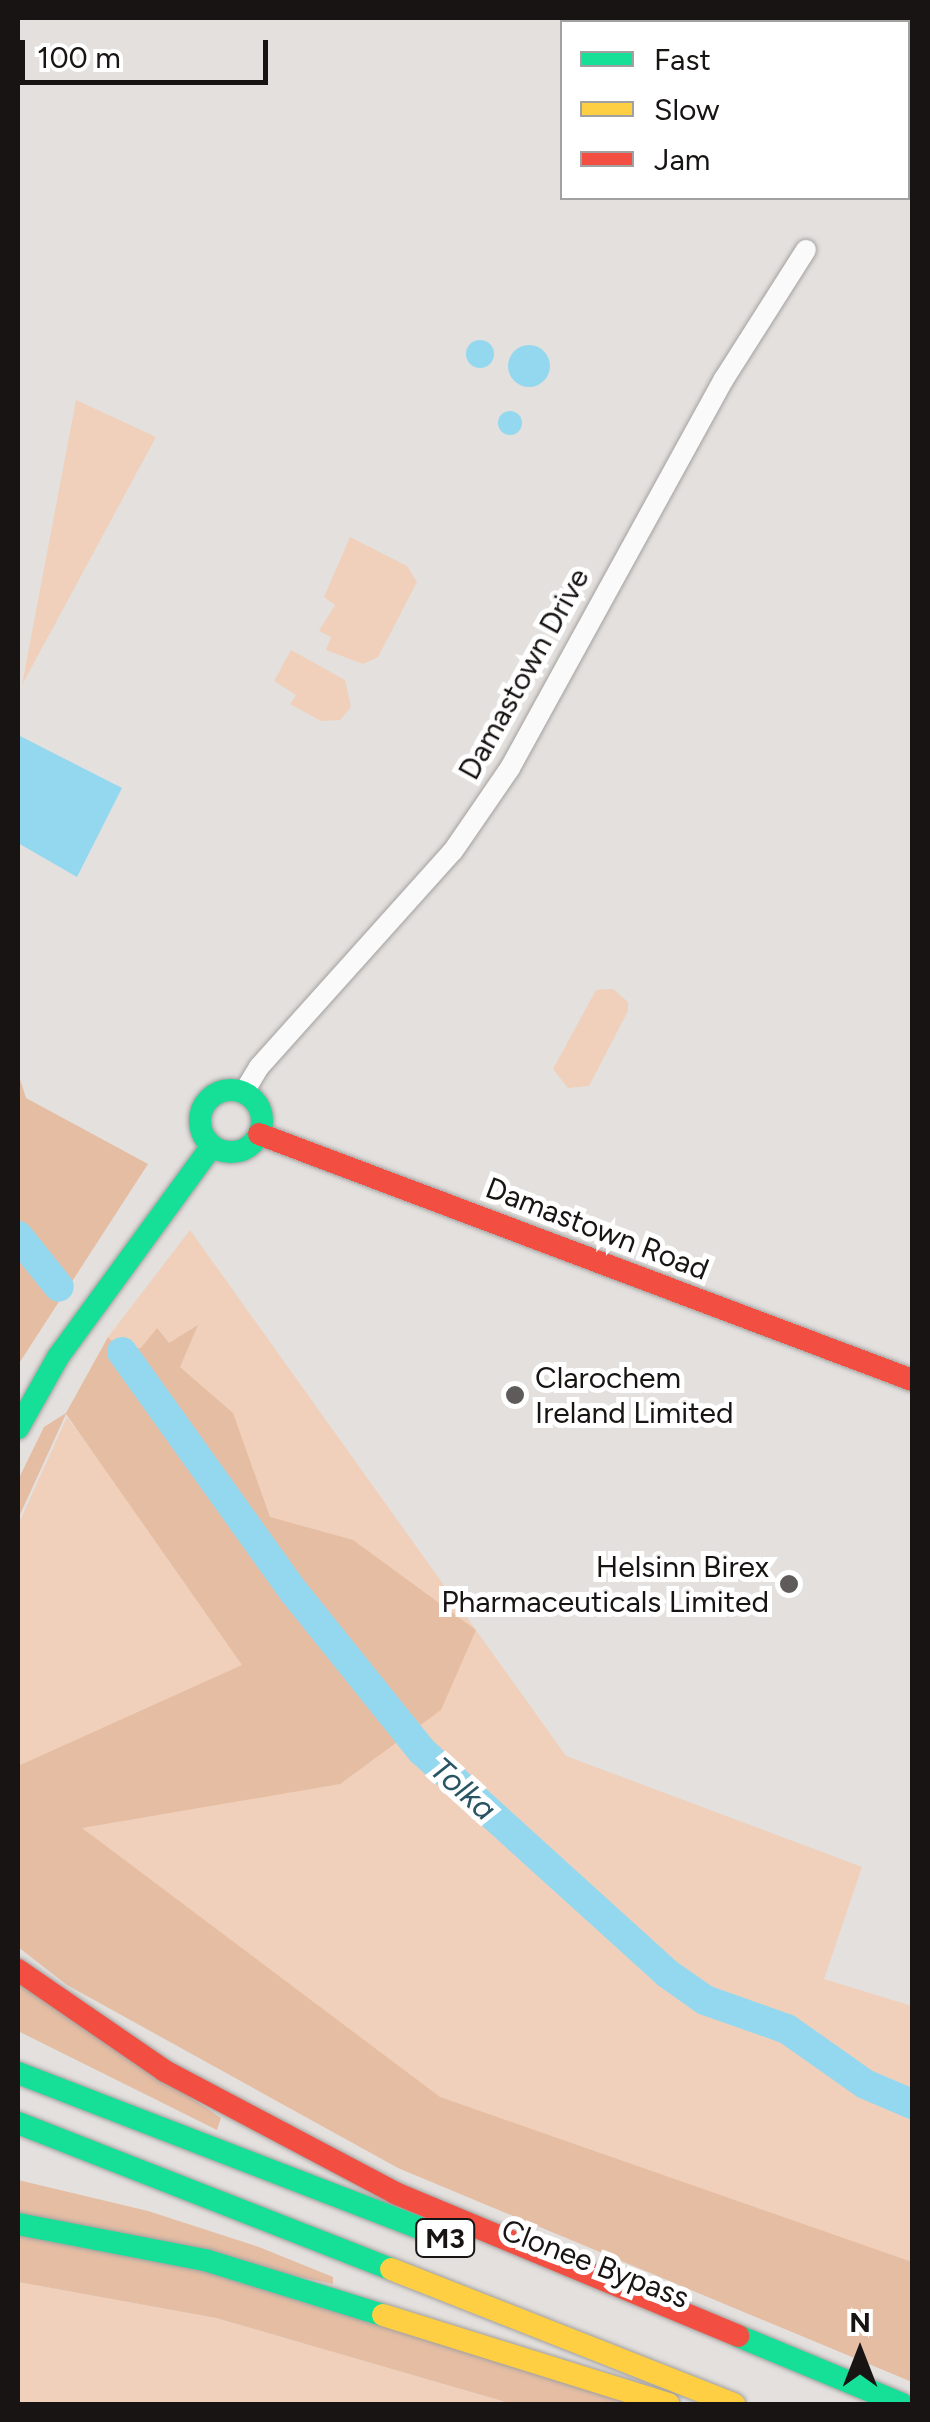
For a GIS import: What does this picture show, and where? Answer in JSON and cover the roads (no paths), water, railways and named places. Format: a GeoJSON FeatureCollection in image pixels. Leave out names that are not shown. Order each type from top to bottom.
{"type":"FeatureCollection","features":[{"type":"Feature","properties":{"kind":"main road"},"geometry":{"type":"LineString","coordinates":[[226,1090],[244,1092],[262,1114],[259,1134],[238,1151],[212,1146],[200,1123],[203,1106],[226,1090]]}},
{"type":"Feature","properties":{"kind":"main road","name":"Damastown Road"},"geometry":{"type":"LineString","coordinates":[[259,1134],[912,1380]]}},
{"type":"Feature","properties":{"kind":"main road"},"geometry":{"type":"LineString","coordinates":[[18,1428],[58,1357],[212,1146]]}},
{"type":"Feature","properties":{"kind":"main road"},"geometry":{"type":"LineString","coordinates":[[18,1970],[166,2071],[395,2193],[902,2404]]}},
{"type":"Feature","properties":{"kind":"main road","name":"Clonee Bypass"},"geometry":{"type":"LineString","coordinates":[[18,2073],[871,2404]]}},
{"type":"Feature","properties":{"kind":"main road","name":"M3"},"geometry":{"type":"LineString","coordinates":[[18,2123],[734,2404]]}},
{"type":"Feature","properties":{"kind":"main road"},"geometry":{"type":"LineString","coordinates":[[18,2224],[205,2260],[668,2404]]}},
{"type":"Feature","properties":{"kind":"street","name":"Damastown Drive"},"geometry":{"type":"LineString","coordinates":[[244,1092],[259,1067],[454,851],[510,768],[724,378],[806,250]]}},
{"type":"Feature","properties":{"kind":"water"},"geometry":{"type":"Polygon","coordinates":[[[480,340],[490,344],[494,354],[490,364],[480,368],[470,364],[466,354],[470,344],[480,340]]]}},
{"type":"Feature","properties":{"kind":"water"},"geometry":{"type":"Polygon","coordinates":[[[529,345],[544,351],[550,366],[544,381],[529,387],[514,381],[508,366],[514,351],[529,345]]]}},
{"type":"Feature","properties":{"kind":"water"},"geometry":{"type":"Polygon","coordinates":[[[510,411],[519,414],[519,432],[510,435],[501,432],[498,423],[501,414],[510,411]]]}},
{"type":"Feature","properties":{"kind":"water"},"geometry":{"type":"Polygon","coordinates":[[[18,735],[122,788],[77,877],[18,843],[18,735]]]}},
{"type":"Feature","properties":{"kind":"waterway","name":"Tolka"},"geometry":{"type":"LineString","coordinates":[[18,1236],[59,1287]]}},
{"type":"Feature","properties":{"kind":"waterway","name":"Tolka"},"geometry":{"type":"LineString","coordinates":[[122,1352],[294,1592],[422,1751],[668,1974],[705,2000],[787,2029],[865,2084],[912,2104]]}},
{"type":"Feature","properties":{"kind":"place","name":"Clarochem Ireland Limited"},"geometry":{"type":"Point","coordinates":[515,1395]}},
{"type":"Feature","properties":{"kind":"place","name":"Helsinn Birex Pharmaceuticals Limited"},"geometry":{"type":"Point","coordinates":[789,1584]}}]}
